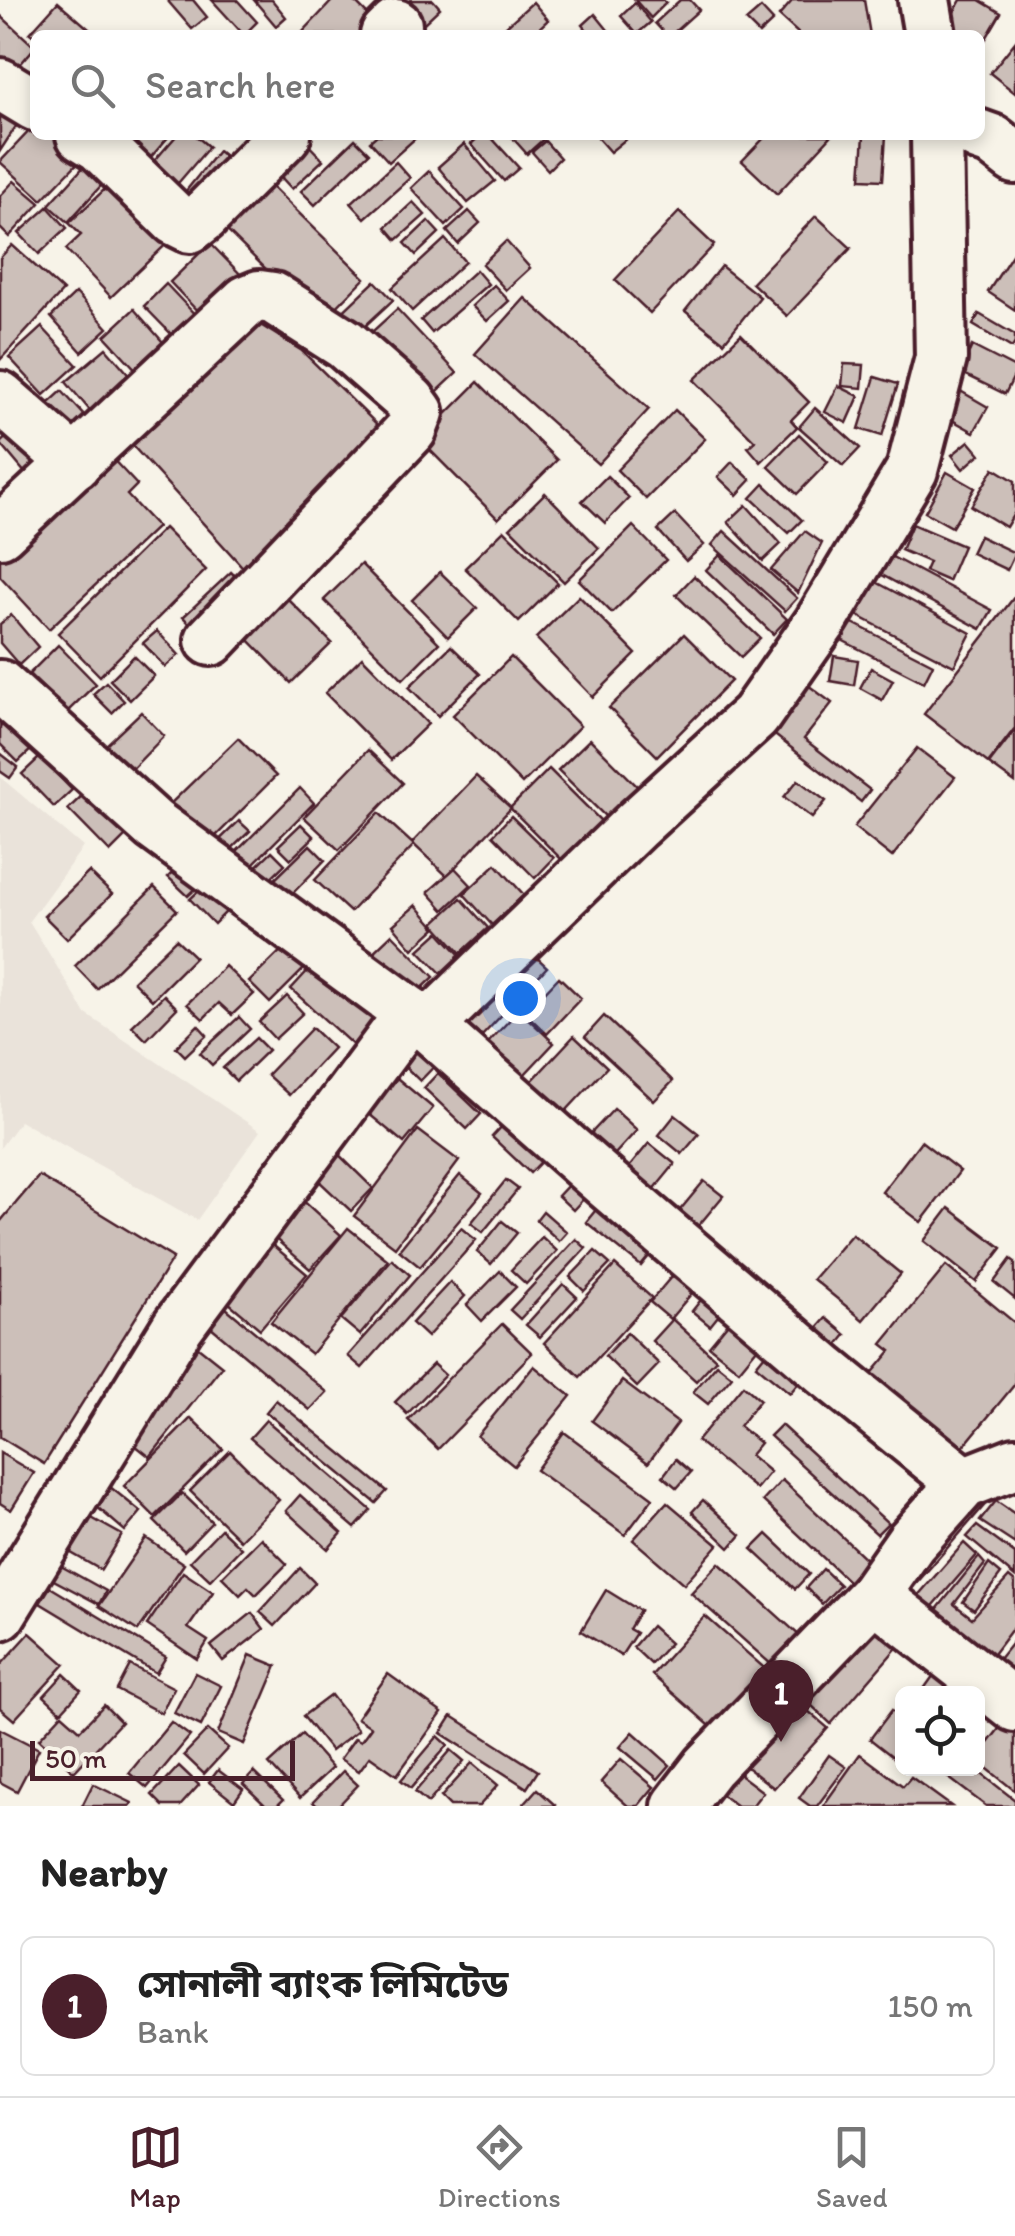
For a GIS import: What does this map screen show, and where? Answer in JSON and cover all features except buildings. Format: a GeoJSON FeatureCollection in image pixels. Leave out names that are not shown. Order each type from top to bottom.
{"type":"FeatureCollection","features":[{"type":"Feature","properties":{"kind":"street"},"geometry":{"type":"LineString","coordinates":[[924,0],[929,30]]}},
{"type":"Feature","properties":{"kind":"street"},"geometry":{"type":"LineString","coordinates":[[0,84],[30,103]]}},
{"type":"Feature","properties":{"kind":"street"},"geometry":{"type":"LineString","coordinates":[[985,138],[1015,158]]}},
{"type":"Feature","properties":{"kind":"street"},"geometry":{"type":"LineString","coordinates":[[90,140],[176,220],[190,227],[281,140]]}},
{"type":"Feature","properties":{"kind":"street"},"geometry":{"type":"LineString","coordinates":[[0,1614],[178,1326],[419,1020],[755,716],[820,623],[912,470],[941,358],[937,140]]}},
{"type":"Feature","properties":{"kind":"street"},"geometry":{"type":"LineString","coordinates":[[0,532],[247,301],[259,296],[273,298],[345,344],[418,412],[411,430],[211,640]]}},
{"type":"Feature","properties":{"kind":"street"},"geometry":{"type":"LineString","coordinates":[[0,396],[76,463]]}},
{"type":"Feature","properties":{"kind":"street"},"geometry":{"type":"LineString","coordinates":[[0,686],[154,826],[419,1020],[826,1371],[964,1484]]}},
{"type":"Feature","properties":{"kind":"street"},"geometry":{"type":"LineString","coordinates":[[678,1806],[708,1767],[874,1595],[911,1542],[964,1484],[1015,1464]]}},
{"type":"Feature","properties":{"kind":"street"},"geometry":{"type":"LineString","coordinates":[[874,1595],[1015,1706]]}},
{"type":"Feature","properties":{"kind":"shaded area"},"geometry":{"type":"Polygon","coordinates":[[[0,777],[83,847],[29,921],[86,1014],[260,1131],[197,1220],[20,1121],[0,1148],[0,777]]]}},
{"type":"Feature","properties":{"kind":"place","name":"সোনালী ব্যাংক লিমিটেড"},"geometry":{"type":"Point","coordinates":[781,1742]}}]}
